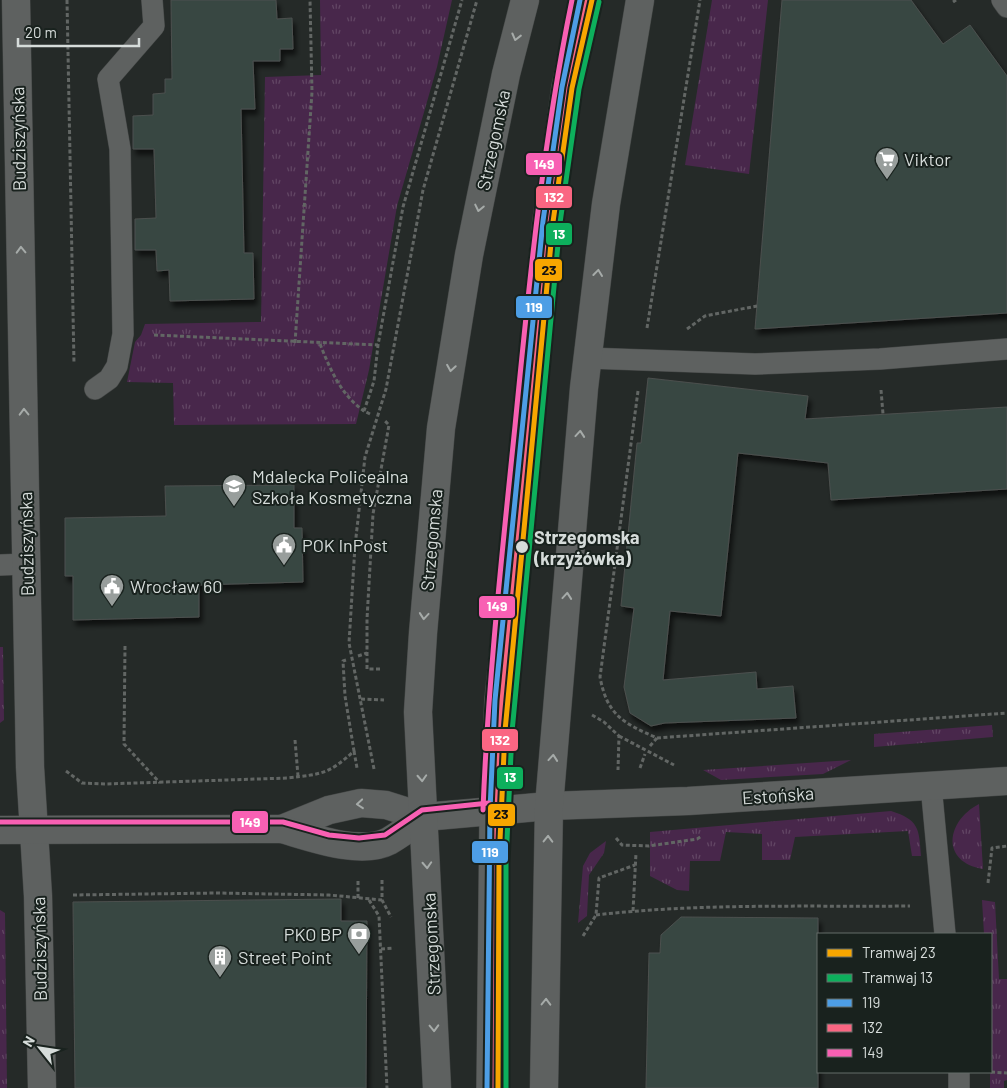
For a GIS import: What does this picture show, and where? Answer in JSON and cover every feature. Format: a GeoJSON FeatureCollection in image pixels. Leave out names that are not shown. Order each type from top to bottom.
{"type":"FeatureCollection","features":[{"type":"Feature","properties":{"kind":"street","name":"Budziszyńska"},"geometry":{"type":"LineString","coordinates":[[16,0],[25,461],[13,564],[30,767],[38,896],[42,1088]]}},
{"type":"Feature","properties":{"kind":"street","name":"Strzegomska"},"geometry":{"type":"LineString","coordinates":[[437,1088],[418,693],[441,428],[469,255],[506,74],[525,0]]}},
{"type":"Feature","properties":{"kind":"street"},"geometry":{"type":"LineString","coordinates":[[544,1088],[549,806],[587,358],[606,204],[640,0]]}},
{"type":"Feature","properties":{"kind":"street","name":"Estońska"},"geometry":{"type":"LineString","coordinates":[[424,817],[549,806],[680,801],[1007,781]]}},
{"type":"Feature","properties":{"kind":"street"},"geometry":{"type":"LineString","coordinates":[[282,829],[329,810],[361,803],[386,805],[424,817]]}},
{"type":"Feature","properties":{"kind":"street"},"geometry":{"type":"LineString","coordinates":[[0,830],[282,829],[327,842],[359,846],[388,842],[424,817]]}},
{"type":"Feature","properties":{"kind":"lane"},"geometry":{"type":"LineString","coordinates":[[96,389],[109,379],[117,366],[123,334],[120,149],[108,79],[154,26],[152,0]]}},
{"type":"Feature","properties":{"kind":"lane"},"geometry":{"type":"LineString","coordinates":[[487,1088],[490,810],[496,690],[543,221],[562,87],[580,0]]}},
{"type":"Feature","properties":{"kind":"lane"},"geometry":{"type":"LineString","coordinates":[[1002,0],[1007,7]]}},
{"type":"Feature","properties":{"kind":"lane"},"geometry":{"type":"LineString","coordinates":[[587,358],[755,364],[880,359],[1007,348]]}},
{"type":"Feature","properties":{"kind":"lane"},"geometry":{"type":"LineString","coordinates":[[931,785],[945,933]]}},
{"type":"Feature","properties":{"kind":"lane"},"geometry":{"type":"LineString","coordinates":[[959,1073],[959,1088]]}},
{"type":"Feature","properties":{"kind":"path"},"geometry":{"type":"LineString","coordinates":[[68,0],[74,370]]}},
{"type":"Feature","properties":{"kind":"path"},"geometry":{"type":"LineString","coordinates":[[295,343],[312,92],[310,0]]}},
{"type":"Feature","properties":{"kind":"path"},"geometry":{"type":"LineString","coordinates":[[364,411],[374,381],[378,345],[403,207],[462,0]]}},
{"type":"Feature","properties":{"kind":"path"},"geometry":{"type":"LineString","coordinates":[[372,755],[349,643],[355,546],[365,457],[386,390],[423,190],[477,0]]}},
{"type":"Feature","properties":{"kind":"path"},"geometry":{"type":"LineString","coordinates":[[123,334],[295,343],[378,345]]}},
{"type":"Feature","properties":{"kind":"path"},"geometry":{"type":"LineString","coordinates":[[320,344],[331,370],[351,402],[370,414]]}},
{"type":"Feature","properties":{"kind":"path"},"geometry":{"type":"LineString","coordinates":[[380,669],[367,669],[367,652],[373,514],[389,425],[384,420]]}},
{"type":"Feature","properties":{"kind":"path"},"geometry":{"type":"LineString","coordinates":[[125,646],[124,744],[160,783]]}},
{"type":"Feature","properties":{"kind":"path"},"geometry":{"type":"LineString","coordinates":[[358,656],[367,652]]}},
{"type":"Feature","properties":{"kind":"path"},"geometry":{"type":"LineString","coordinates":[[346,660],[343,661],[345,696],[357,769]]}},
{"type":"Feature","properties":{"kind":"path"},"geometry":{"type":"LineString","coordinates":[[360,699],[379,700]]}},
{"type":"Feature","properties":{"kind":"path"},"geometry":{"type":"LineString","coordinates":[[612,710],[637,729],[657,738],[1007,713]]}},
{"type":"Feature","properties":{"kind":"path"},"geometry":{"type":"LineString","coordinates":[[595,716],[619,736],[619,763]]}},
{"type":"Feature","properties":{"kind":"path"},"geometry":{"type":"LineString","coordinates":[[650,746],[657,738]]}},
{"type":"Feature","properties":{"kind":"path"},"geometry":{"type":"LineString","coordinates":[[295,740],[298,776]]}},
{"type":"Feature","properties":{"kind":"path"},"geometry":{"type":"LineString","coordinates":[[30,767],[63,769],[82,782],[160,783],[298,776],[334,769],[354,750]]}},
{"type":"Feature","properties":{"kind":"path"},"geometry":{"type":"LineString","coordinates":[[988,883],[992,848],[1007,846]]}},
{"type":"Feature","properties":{"kind":"path"},"geometry":{"type":"LineString","coordinates":[[633,911],[636,853]]}},
{"type":"Feature","properties":{"kind":"path"},"geometry":{"type":"LineString","coordinates":[[582,945],[582,936],[596,915],[599,878],[635,865]]}},
{"type":"Feature","properties":{"kind":"path"},"geometry":{"type":"LineString","coordinates":[[358,878],[358,898]]}},
{"type":"Feature","properties":{"kind":"path"},"geometry":{"type":"LineString","coordinates":[[38,896],[207,892],[382,900]]}},
{"type":"Feature","properties":{"kind":"path"},"geometry":{"type":"LineString","coordinates":[[368,899],[380,916],[387,1088]]}},
{"type":"Feature","properties":{"kind":"path"},"geometry":{"type":"LineString","coordinates":[[596,915],[633,911],[761,907],[943,906]]}},
{"type":"Feature","properties":{"kind":"path"},"geometry":{"type":"LineString","coordinates":[[992,1072],[1007,1073]]}},
{"type":"Feature","properties":{"kind":"green space"},"geometry":{"type":"Polygon","coordinates":[[[320,0],[452,0],[437,67],[397,206],[369,370],[356,424],[174,425],[173,383],[127,382],[135,342],[141,335],[145,324],[261,322],[265,77],[321,75],[320,0]]]}},
{"type":"Feature","properties":{"kind":"green space"},"geometry":{"type":"Polygon","coordinates":[[[712,0],[768,0],[749,174],[685,165],[712,0]]]}},
{"type":"Feature","properties":{"kind":"green space"},"geometry":{"type":"Polygon","coordinates":[[[0,647],[3,647],[4,720],[0,723],[0,647]]]}},
{"type":"Feature","properties":{"kind":"green space"},"geometry":{"type":"Polygon","coordinates":[[[992,725],[993,737],[874,747],[874,734],[992,725]]]}},
{"type":"Feature","properties":{"kind":"green space"},"geometry":{"type":"Polygon","coordinates":[[[851,760],[823,774],[721,780],[703,770],[851,760]]]}},
{"type":"Feature","properties":{"kind":"green space"},"geometry":{"type":"Polygon","coordinates":[[[979,804],[983,869],[969,865],[960,858],[954,850],[952,840],[954,830],[960,820],[968,811],[979,804]]]}},
{"type":"Feature","properties":{"kind":"green space"},"geometry":{"type":"Polygon","coordinates":[[[891,811],[907,818],[916,826],[921,856],[912,856],[908,831],[795,837],[790,860],[762,860],[762,834],[726,832],[720,861],[690,861],[689,891],[677,890],[650,876],[650,832],[891,811]]]}},
{"type":"Feature","properties":{"kind":"green space"},"geometry":{"type":"Polygon","coordinates":[[[606,841],[604,853],[589,875],[587,916],[578,923],[583,866],[590,853],[606,841]]]}},
{"type":"Feature","properties":{"kind":"green space"},"geometry":{"type":"Polygon","coordinates":[[[982,900],[995,902],[999,979],[1007,979],[1007,1080],[1004,1081],[1004,1088],[990,1088],[990,1073],[992,1073],[992,933],[984,933],[982,900]]]}},
{"type":"Feature","properties":{"kind":"green space"},"geometry":{"type":"Polygon","coordinates":[[[0,910],[5,913],[7,1088],[0,1088],[0,910]]]}},
{"type":"Feature","properties":{"kind":"building"},"geometry":{"type":"Polygon","coordinates":[[[171,0],[276,0],[277,19],[292,18],[293,49],[280,49],[280,61],[253,61],[255,109],[241,109],[244,253],[253,253],[254,299],[170,301],[169,270],[157,271],[156,250],[135,250],[135,219],[156,218],[154,149],[133,149],[133,116],[153,115],[153,94],[165,93],[165,79],[172,79],[171,0]]]}},
{"type":"Feature","properties":{"kind":"building","name":"Viktor"},"geometry":{"type":"Polygon","coordinates":[[[782,0],[911,0],[943,44],[970,25],[1007,76],[1007,313],[755,329],[782,0]]]}},
{"type":"Feature","properties":{"kind":"building"},"geometry":{"type":"Polygon","coordinates":[[[648,378],[808,396],[805,419],[1007,407],[1007,489],[831,500],[828,463],[738,453],[721,616],[670,611],[663,680],[756,672],[757,689],[793,686],[796,718],[665,723],[651,726],[630,713],[624,687],[634,608],[621,606],[637,443],[641,443],[648,378]]]}},
{"type":"Feature","properties":{"kind":"building"},"geometry":{"type":"Polygon","coordinates":[[[294,485],[294,528],[302,528],[303,582],[199,585],[199,617],[73,620],[73,576],[65,576],[65,518],[166,516],[165,486],[294,485]]]}},
{"type":"Feature","properties":{"kind":"building","name":"Street Point"},"geometry":{"type":"Polygon","coordinates":[[[341,899],[341,921],[367,921],[366,1088],[75,1088],[73,902],[341,899]]]}},
{"type":"Feature","properties":{"kind":"building"},"geometry":{"type":"Polygon","coordinates":[[[681,917],[818,918],[818,1088],[646,1088],[649,953],[660,953],[661,935],[681,917]]]}},
{"type":"Feature","properties":{"kind":"tram line","name":"23"},"geometry":{"type":"LineString","coordinates":[[498,1088],[499,862],[505,731],[553,222],[572,88],[592,0]]}},
{"type":"Feature","properties":{"kind":"tram line","name":"13"},"geometry":{"type":"LineString","coordinates":[[506,1088],[506,862],[512,732],[560,223],[579,89],[599,2]]}},
{"type":"Feature","properties":{"kind":"transit line","name":"149"},"geometry":{"type":"LineString","coordinates":[[483,810],[496,618],[520,372],[545,159],[572,0]]}},
{"type":"Feature","properties":{"kind":"transit line","name":"119"},"geometry":{"type":"LineString","coordinates":[[487,1088],[490,810],[495,700],[543,221],[562,87],[580,0]]}},
{"type":"Feature","properties":{"kind":"transit line","name":"132"},"geometry":{"type":"LineString","coordinates":[[495,1088],[497,810],[502,701],[550,222],[569,88],[587,2]]}},
{"type":"Feature","properties":{"kind":"transit line","name":"149"},"geometry":{"type":"LineString","coordinates":[[0,822],[283,822],[329,835],[359,838],[385,835],[422,810],[489,803]]}},
{"type":"Feature","properties":{"kind":"place","name":"Viktor"},"geometry":{"type":"Point","coordinates":[887,180]}},
{"type":"Feature","properties":{"kind":"place","name":"Mdalecka Policealna Szkoła Kosmetyczna"},"geometry":{"type":"Point","coordinates":[234,507]}},
{"type":"Feature","properties":{"kind":"place","name":"Strzegomska (krzyżówka)"},"geometry":{"type":"Point","coordinates":[522,547]}},
{"type":"Feature","properties":{"kind":"place","name":"POK InPost"},"geometry":{"type":"Point","coordinates":[284,566]}},
{"type":"Feature","properties":{"kind":"place","name":"Wrocław 60"},"geometry":{"type":"Point","coordinates":[112,607]}},
{"type":"Feature","properties":{"kind":"place","name":"PKO BP"},"geometry":{"type":"Point","coordinates":[359,955]}},
{"type":"Feature","properties":{"kind":"place","name":"Street Point"},"geometry":{"type":"Point","coordinates":[220,978]}}]}
